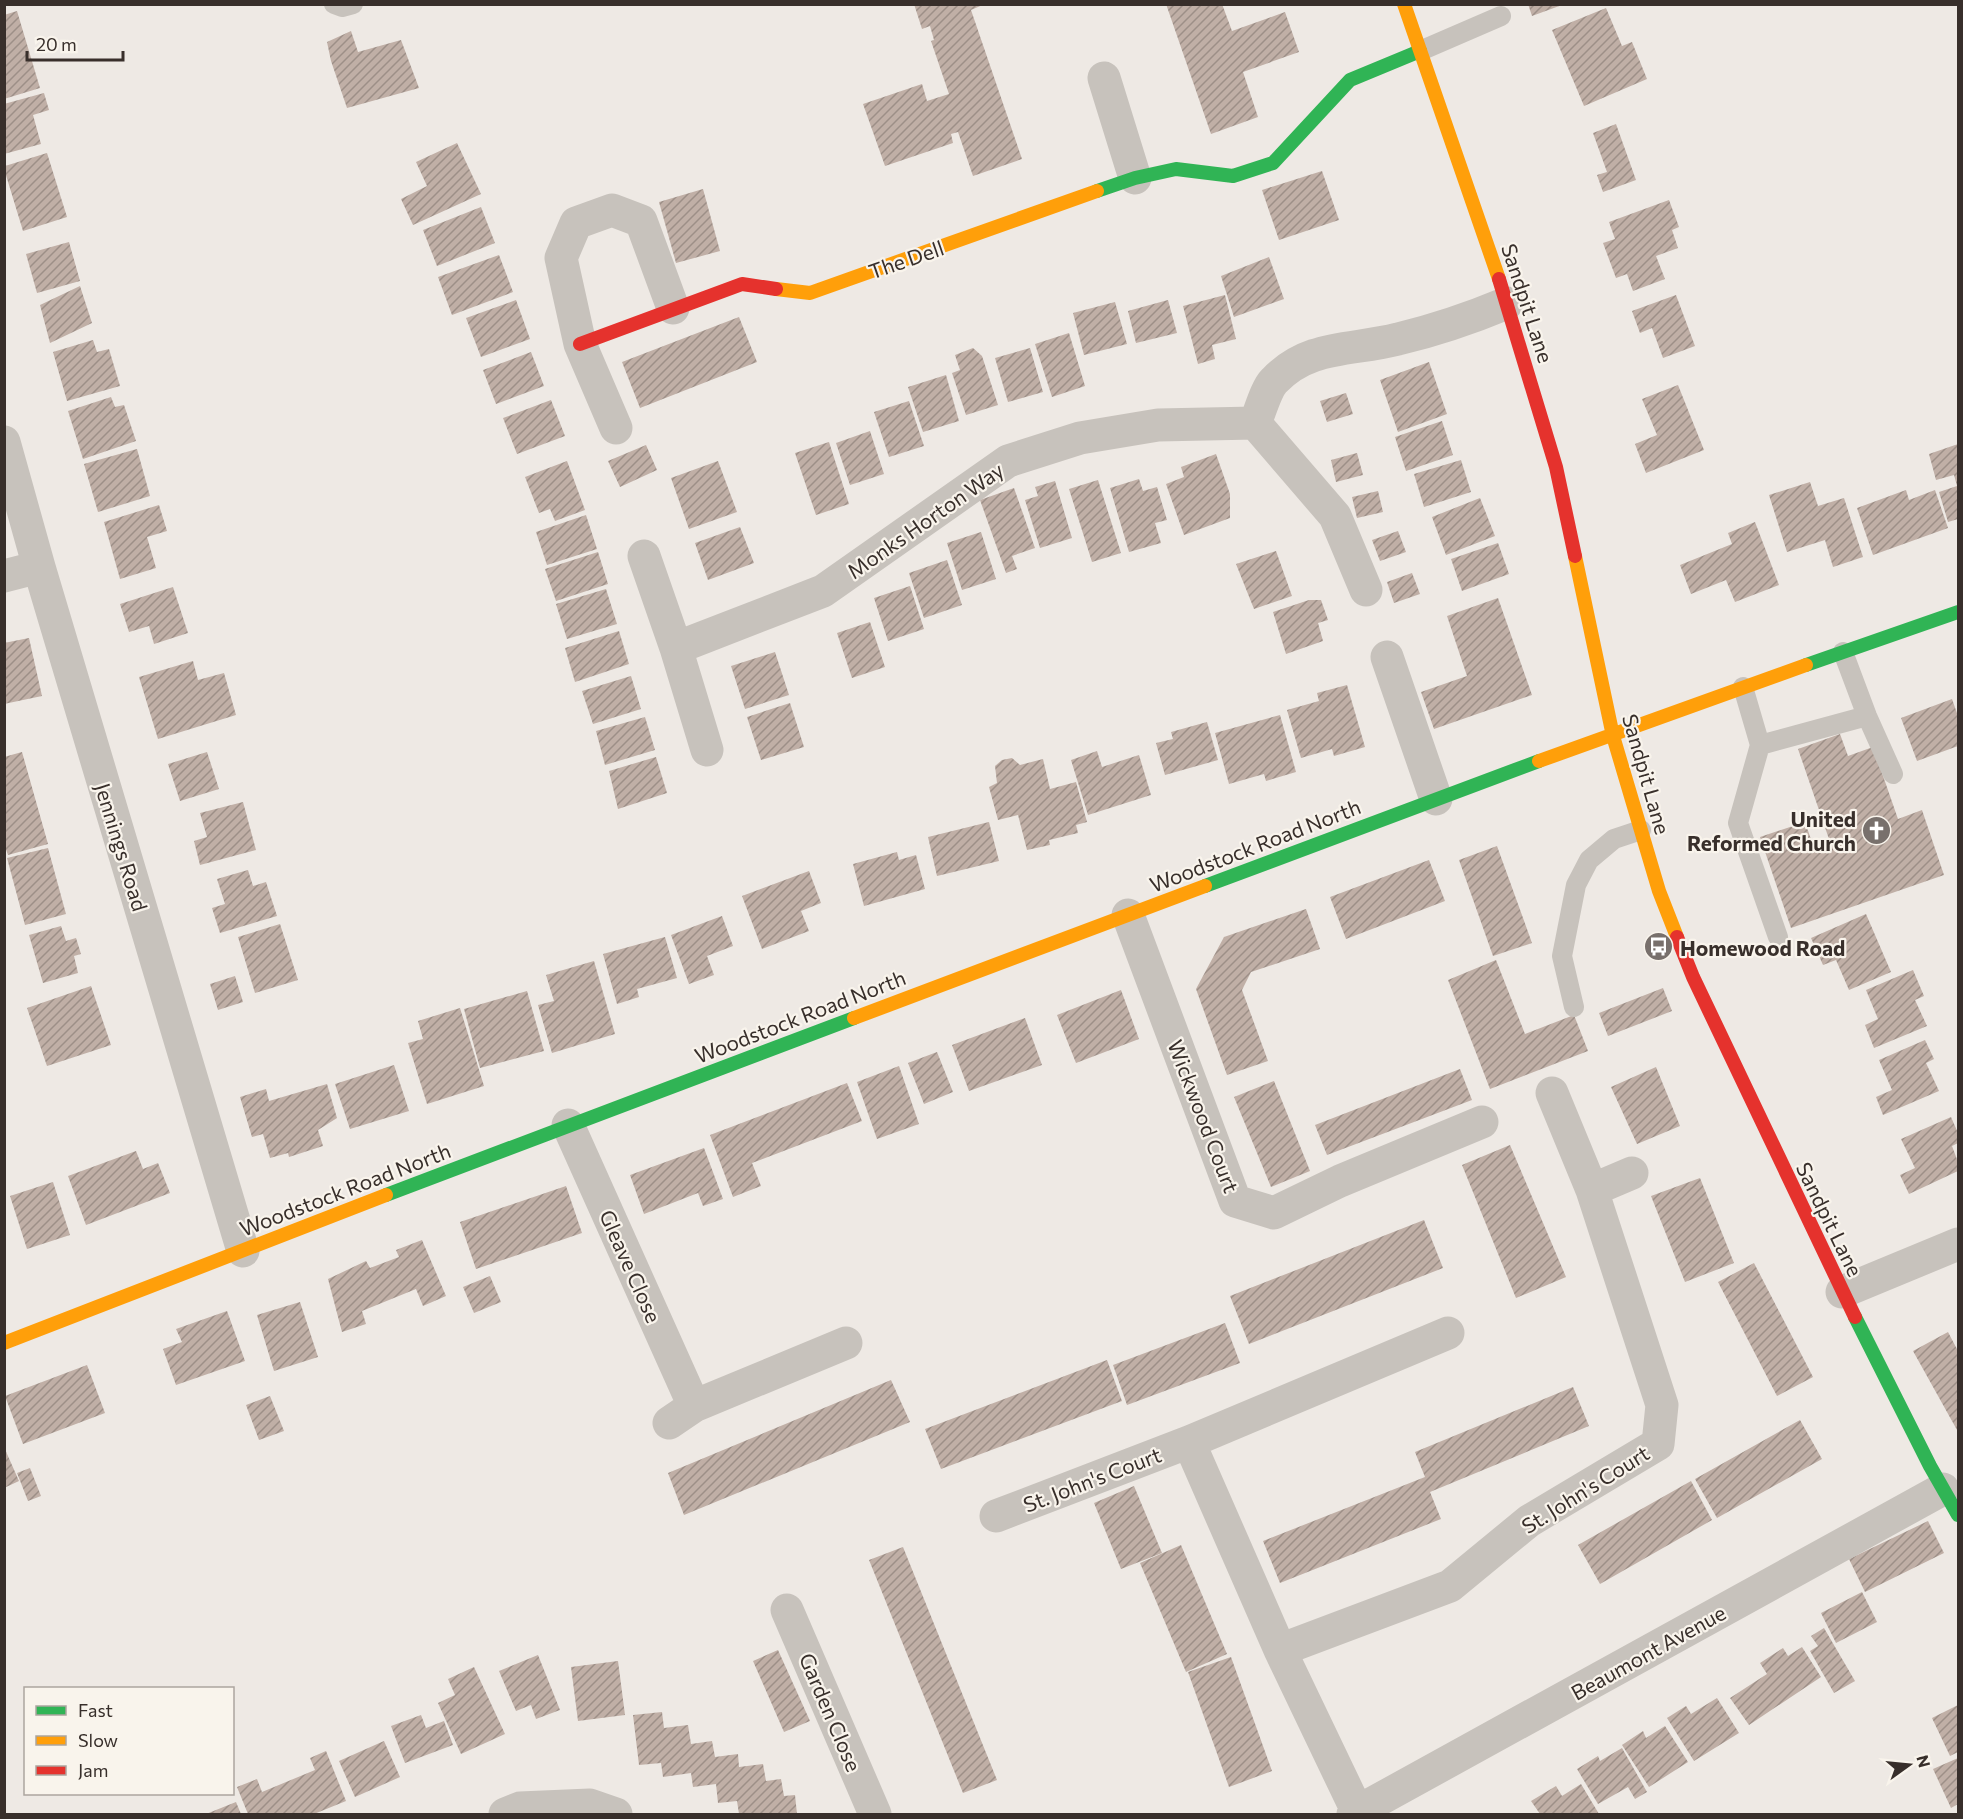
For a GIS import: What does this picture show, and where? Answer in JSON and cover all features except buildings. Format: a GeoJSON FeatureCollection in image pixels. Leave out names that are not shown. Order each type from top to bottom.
{"type":"FeatureCollection","features":[{"type":"Feature","properties":{"kind":"street","name":"Sandpit Lane"},"geometry":{"type":"LineString","coordinates":[[1404,4],[1507,303],[1556,467],[1613,736],[1659,891],[1693,977],[1842,1292],[1951,1502]]}},
{"type":"Feature","properties":{"kind":"street","name":"The Dell"},"geometry":{"type":"LineString","coordinates":[[580,344],[742,284],[810,293],[1135,178],[1176,169],[1233,176],[1273,163],[1350,81],[1420,51]]}},
{"type":"Feature","properties":{"kind":"street"},"geometry":{"type":"LineString","coordinates":[[1104,78],[1135,178]]}},
{"type":"Feature","properties":{"kind":"street"},"geometry":{"type":"LineString","coordinates":[[616,428],[580,344],[561,258],[576,223],[612,210],[641,221],[673,308]]}},
{"type":"Feature","properties":{"kind":"street"},"geometry":{"type":"LineString","coordinates":[[1366,590],[1335,516],[1255,423],[1272,382],[1306,357],[1406,337],[1460,322],[1507,303]]}},
{"type":"Feature","properties":{"kind":"street","name":"Monks Horton Way"},"geometry":{"type":"LineString","coordinates":[[676,648],[823,591],[1008,461],[1080,438],[1158,425],[1255,423]]}},
{"type":"Feature","properties":{"kind":"street","name":"Jennings Road"},"geometry":{"type":"LineString","coordinates":[[4,442],[39,567],[243,1251]]}},
{"type":"Feature","properties":{"kind":"street"},"geometry":{"type":"LineString","coordinates":[[644,556],[676,648],[707,750]]}},
{"type":"Feature","properties":{"kind":"street"},"geometry":{"type":"LineString","coordinates":[[4,576],[39,567]]}},
{"type":"Feature","properties":{"kind":"street"},"geometry":{"type":"LineString","coordinates":[[1613,736],[1743,687],[1959,612]]}},
{"type":"Feature","properties":{"kind":"street"},"geometry":{"type":"LineString","coordinates":[[1387,657],[1436,799]]}},
{"type":"Feature","properties":{"kind":"street","name":"Woodstock Road North"},"geometry":{"type":"LineString","coordinates":[[4,1343],[568,1125],[1337,835],[1613,736]]}},
{"type":"Feature","properties":{"kind":"street","name":"Wickwood Court"},"geometry":{"type":"LineString","coordinates":[[1128,915],[1235,1201],[1274,1213],[1340,1181],[1482,1122]]}},
{"type":"Feature","properties":{"kind":"street","name":"St. John's Court"},"geometry":{"type":"LineString","coordinates":[[1280,1650],[1450,1586],[1529,1521],[1658,1444],[1662,1405],[1592,1190],[1552,1093]]}},
{"type":"Feature","properties":{"kind":"street","name":"Gleave Close"},"geometry":{"type":"LineString","coordinates":[[568,1125],[682,1415],[846,1343]]}},
{"type":"Feature","properties":{"kind":"street"},"geometry":{"type":"LineString","coordinates":[[1592,1190],[1632,1173]]}},
{"type":"Feature","properties":{"kind":"street"},"geometry":{"type":"LineString","coordinates":[[1842,1292],[1959,1244]]}},
{"type":"Feature","properties":{"kind":"street","name":"St. John's Court"},"geometry":{"type":"LineString","coordinates":[[996,1516],[1188,1442],[1448,1332]]}},
{"type":"Feature","properties":{"kind":"street","name":"St. John's Court"},"geometry":{"type":"LineString","coordinates":[[1188,1442],[1355,1813]]}},
{"type":"Feature","properties":{"kind":"street","name":"Beaumont Avenue"},"geometry":{"type":"LineString","coordinates":[[1355,1813],[1951,1502]]}},
{"type":"Feature","properties":{"kind":"street","name":"Garden Close"},"geometry":{"type":"LineString","coordinates":[[787,1610],[875,1815]]}},
{"type":"Feature","properties":{"kind":"street"},"geometry":{"type":"LineString","coordinates":[[505,1815],[520,1808],[590,1805],[616,1815]]}},
{"type":"Feature","properties":{"kind":"lane"},"geometry":{"type":"LineString","coordinates":[[334,4],[342,7],[353,4]]}},
{"type":"Feature","properties":{"kind":"lane"},"geometry":{"type":"LineString","coordinates":[[1420,51],[1501,16]]}},
{"type":"Feature","properties":{"kind":"lane"},"geometry":{"type":"LineString","coordinates":[[1843,652],[1867,716],[1893,774]]}},
{"type":"Feature","properties":{"kind":"lane"},"geometry":{"type":"LineString","coordinates":[[1743,687],[1760,746],[1738,823],[1778,937]]}},
{"type":"Feature","properties":{"kind":"lane"},"geometry":{"type":"LineString","coordinates":[[1760,746],[1867,716]]}},
{"type":"Feature","properties":{"kind":"lane"},"geometry":{"type":"LineString","coordinates":[[1574,1007],[1562,956],[1576,885],[1588,860],[1614,839],[1641,831]]}},
{"type":"Feature","properties":{"kind":"traffic: fast"},"geometry":{"type":"LineString","coordinates":[[1097,191],[1135,178],[1176,169],[1233,176],[1273,163],[1350,80],[1420,51]]}},
{"type":"Feature","properties":{"kind":"traffic: fast"},"geometry":{"type":"LineString","coordinates":[[1806,665],[1958,612]]}},
{"type":"Feature","properties":{"kind":"traffic: fast"},"geometry":{"type":"LineString","coordinates":[[1205,886],[1539,761]]}},
{"type":"Feature","properties":{"kind":"traffic: fast"},"geometry":{"type":"LineString","coordinates":[[386,1195],[854,1018]]}},
{"type":"Feature","properties":{"kind":"traffic: fast"},"geometry":{"type":"LineString","coordinates":[[1855,1317],[1930,1466],[1958,1515]]}},
{"type":"Feature","properties":{"kind":"traffic: slow"},"geometry":{"type":"LineString","coordinates":[[1404,4],[1499,279]]}},
{"type":"Feature","properties":{"kind":"traffic: slow"},"geometry":{"type":"LineString","coordinates":[[776,289],[810,293],[1097,191]]}},
{"type":"Feature","properties":{"kind":"traffic: slow"},"geometry":{"type":"LineString","coordinates":[[1575,556],[1613,736],[1659,891],[1677,937]]}},
{"type":"Feature","properties":{"kind":"traffic: slow"},"geometry":{"type":"LineString","coordinates":[[1539,761],[1806,665]]}},
{"type":"Feature","properties":{"kind":"traffic: slow"},"geometry":{"type":"LineString","coordinates":[[854,1018],[1205,886]]}},
{"type":"Feature","properties":{"kind":"traffic: slow"},"geometry":{"type":"LineString","coordinates":[[4,1343],[386,1195]]}},
{"type":"Feature","properties":{"kind":"traffic: jam"},"geometry":{"type":"LineString","coordinates":[[1499,279],[1556,467],[1575,556]]}},
{"type":"Feature","properties":{"kind":"traffic: jam"},"geometry":{"type":"LineString","coordinates":[[580,344],[742,284],[776,289]]}},
{"type":"Feature","properties":{"kind":"traffic: jam"},"geometry":{"type":"LineString","coordinates":[[1677,937],[1693,977],[1855,1317]]}},
{"type":"Feature","properties":{"kind":"place","name":"United Reformed Church"},"geometry":{"type":"Point","coordinates":[1877,830]}},
{"type":"Feature","properties":{"kind":"place","name":"Homewood Road"},"geometry":{"type":"Point","coordinates":[1659,947]}}]}
